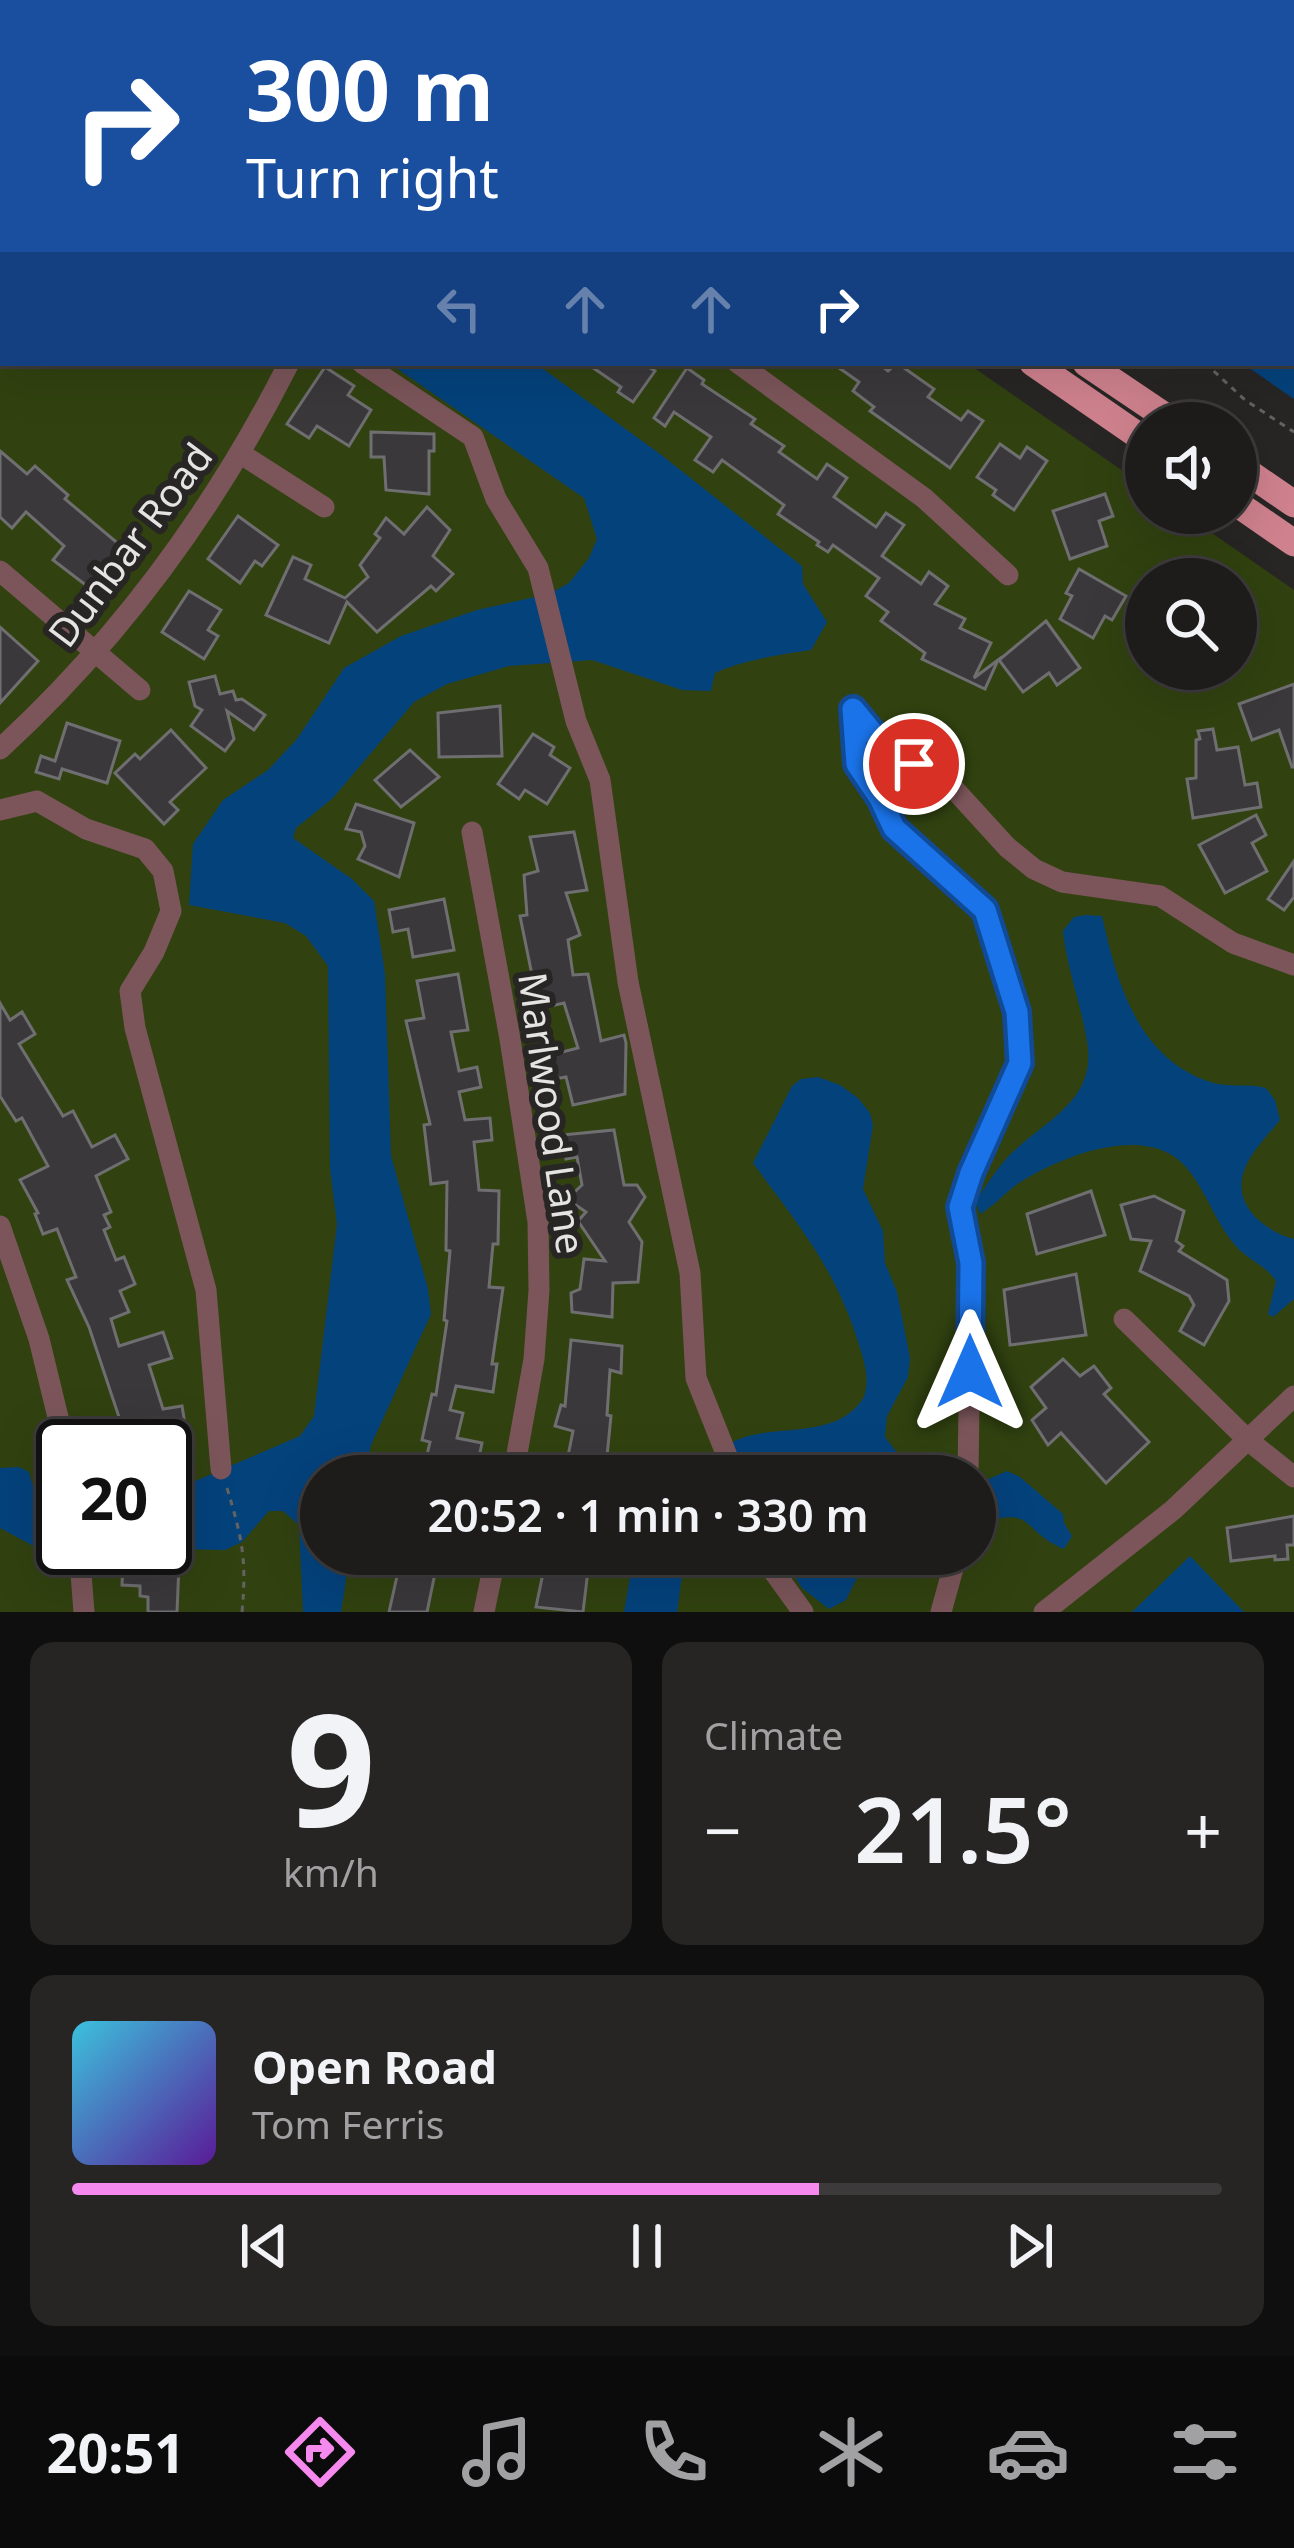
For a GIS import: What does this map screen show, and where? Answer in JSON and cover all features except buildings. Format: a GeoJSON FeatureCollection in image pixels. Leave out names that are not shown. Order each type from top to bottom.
{"type":"FeatureCollection","features":[{"type":"Feature","properties":{"kind":"main road"},"geometry":{"type":"LineString","coordinates":[[1037,366],[1125,427]]}},
{"type":"Feature","properties":{"kind":"main road"},"geometry":{"type":"LineString","coordinates":[[1090,366],[1144,402]]}},
{"type":"Feature","properties":{"kind":"main road"},"geometry":{"type":"LineString","coordinates":[[1257,478],[1294,504]]}},
{"type":"Feature","properties":{"kind":"main road"},"geometry":{"type":"LineString","coordinates":[[1257,517],[1294,543]]}},
{"type":"Feature","properties":{"kind":"street","name":"Dunbar Road"},"geometry":{"type":"LineString","coordinates":[[0,749],[97,652],[181,546],[241,454],[288,366]]}},
{"type":"Feature","properties":{"kind":"street"},"geometry":{"type":"LineString","coordinates":[[366,366],[473,437],[496,500],[541,579],[576,722],[600,780],[628,982],[690,1274],[696,1378],[725,1455]]}},
{"type":"Feature","properties":{"kind":"street"},"geometry":{"type":"LineString","coordinates":[[742,366],[924,498],[1008,574]]}},
{"type":"Feature","properties":{"kind":"street"},"geometry":{"type":"LineString","coordinates":[[241,454],[324,507]]}},
{"type":"Feature","properties":{"kind":"street"},"geometry":{"type":"LineString","coordinates":[[0,571],[140,690]]}},
{"type":"Feature","properties":{"kind":"street"},"geometry":{"type":"LineString","coordinates":[[968,1455],[971,1263],[960,1207],[1020,1063],[1017,1012],[985,910],[894,828],[857,764],[853,709],[876,737],[955,790],[1006,847],[1034,868],[1062,882],[1160,896],[1233,943],[1294,965]]}},
{"type":"Feature","properties":{"kind":"street"},"geometry":{"type":"LineString","coordinates":[[0,810],[37,801],[86,829],[145,849],[164,871],[171,911],[130,991],[135,1028],[206,1290],[221,1469]]}},
{"type":"Feature","properties":{"kind":"street","name":"Marlwood Lane"},"geometry":{"type":"LineString","coordinates":[[472,832],[538,1222],[534,1359],[516,1455]]}},
{"type":"Feature","properties":{"kind":"street"},"geometry":{"type":"LineString","coordinates":[[0,1226],[39,1339],[58,1419]]}},
{"type":"Feature","properties":{"kind":"street"},"geometry":{"type":"LineString","coordinates":[[1124,1319],[1294,1478]]}},
{"type":"Feature","properties":{"kind":"street"},"geometry":{"type":"LineString","coordinates":[[1045,1612],[1173,1510],[1294,1396]]}},
{"type":"Feature","properties":{"kind":"street"},"geometry":{"type":"LineString","coordinates":[[81,1575],[84,1612]]}},
{"type":"Feature","properties":{"kind":"street"},"geometry":{"type":"LineString","coordinates":[[484,1612],[492,1575]]}},
{"type":"Feature","properties":{"kind":"street"},"geometry":{"type":"LineString","coordinates":[[776,1575],[803,1612]]}},
{"type":"Feature","properties":{"kind":"street"},"geometry":{"type":"LineString","coordinates":[[941,1612],[951,1575]]}},
{"type":"Feature","properties":{"kind":"path"},"geometry":{"type":"LineString","coordinates":[[1208,366],[1244,400],[1294,432]]}},
{"type":"Feature","properties":{"kind":"path"},"geometry":{"type":"LineString","coordinates":[[221,1469],[244,1544],[247,1566],[242,1612]]}},
{"type":"Feature","properties":{"kind":"green space"},"geometry":{"type":"Polygon","coordinates":[[[0,366],[971,366],[1125,472],[1125,534],[1213,534],[1248,558],[1125,558],[1125,690],[1257,690],[1257,564],[1294,590],[1294,1612],[0,1612],[0,366]]]}},
{"type":"Feature","properties":{"kind":"water"},"geometry":{"type":"Polygon","coordinates":[[[393,366],[539,366],[802,566],[803,584],[827,622],[811,650],[762,658],[715,673],[711,691],[682,690],[592,660],[509,666],[447,684],[414,702],[333,798],[296,828],[293,838],[352,879],[374,901],[385,974],[391,1156],[431,1314],[369,1455],[300,1455],[300,1547],[299,1525],[283,1511],[269,1511],[242,1542],[225,1550],[192,1549],[192,1482],[300,1436],[314,1416],[337,1224],[330,1169],[328,966],[306,936],[285,923],[189,905],[193,844],[223,800],[268,770],[297,739],[344,668],[401,636],[477,610],[549,594],[569,583],[597,539],[584,498],[393,366]]]}},
{"type":"Feature","properties":{"kind":"water"},"geometry":{"type":"Polygon","coordinates":[[[1246,366],[1294,366],[1294,399],[1246,366]]]}},
{"type":"Feature","properties":{"kind":"water"},"geometry":{"type":"Polygon","coordinates":[[[1102,916],[1124,992],[1148,1037],[1165,1056],[1210,1082],[1266,1088],[1275,1100],[1280,1120],[1252,1155],[1242,1181],[1246,1204],[1261,1223],[1294,1239],[1294,1299],[1273,1317],[1268,1314],[1276,1281],[1235,1245],[1193,1176],[1169,1153],[1126,1145],[1078,1155],[1034,1174],[980,1214],[975,1202],[998,1168],[1068,1104],[1085,1077],[1087,1041],[1063,931],[1074,917],[1102,916]]]}},
{"type":"Feature","properties":{"kind":"water"},"geometry":{"type":"Polygon","coordinates":[[[818,1077],[840,1085],[870,1113],[873,1125],[863,1189],[883,1231],[885,1263],[897,1292],[910,1358],[908,1377],[887,1416],[885,1437],[899,1455],[710,1455],[745,1437],[826,1425],[853,1410],[864,1397],[864,1362],[838,1291],[814,1248],[753,1163],[792,1086],[801,1079],[818,1077]]]}},
{"type":"Feature","properties":{"kind":"water"},"geometry":{"type":"Polygon","coordinates":[[[0,1468],[29,1472],[36,1498],[36,1547],[0,1528],[0,1468]]]}},
{"type":"Feature","properties":{"kind":"water"},"geometry":{"type":"Polygon","coordinates":[[[1007,1471],[1020,1477],[1063,1514],[1072,1536],[1064,1549],[1019,1518],[996,1519],[996,1476],[1007,1471]]]}},
{"type":"Feature","properties":{"kind":"water"},"geometry":{"type":"Polygon","coordinates":[[[1190,1556],[1244,1612],[1132,1612],[1190,1556]]]}},
{"type":"Feature","properties":{"kind":"water"},"geometry":{"type":"Polygon","coordinates":[[[301,1575],[347,1575],[341,1612],[303,1612],[301,1575]]]}},
{"type":"Feature","properties":{"kind":"water"},"geometry":{"type":"Polygon","coordinates":[[[630,1575],[682,1575],[677,1612],[624,1612],[630,1575]]]}},
{"type":"Feature","properties":{"kind":"water"},"geometry":{"type":"Polygon","coordinates":[[[794,1575],[858,1575],[846,1600],[829,1609],[802,1588],[794,1575]]]}},
{"type":"Feature","properties":{"kind":"route"},"geometry":{"type":"LineString","coordinates":[[914,764],[876,737],[853,709],[857,764],[894,828],[985,910],[1017,1012],[1020,1063],[960,1207],[971,1263],[970,1372]]}}]}
